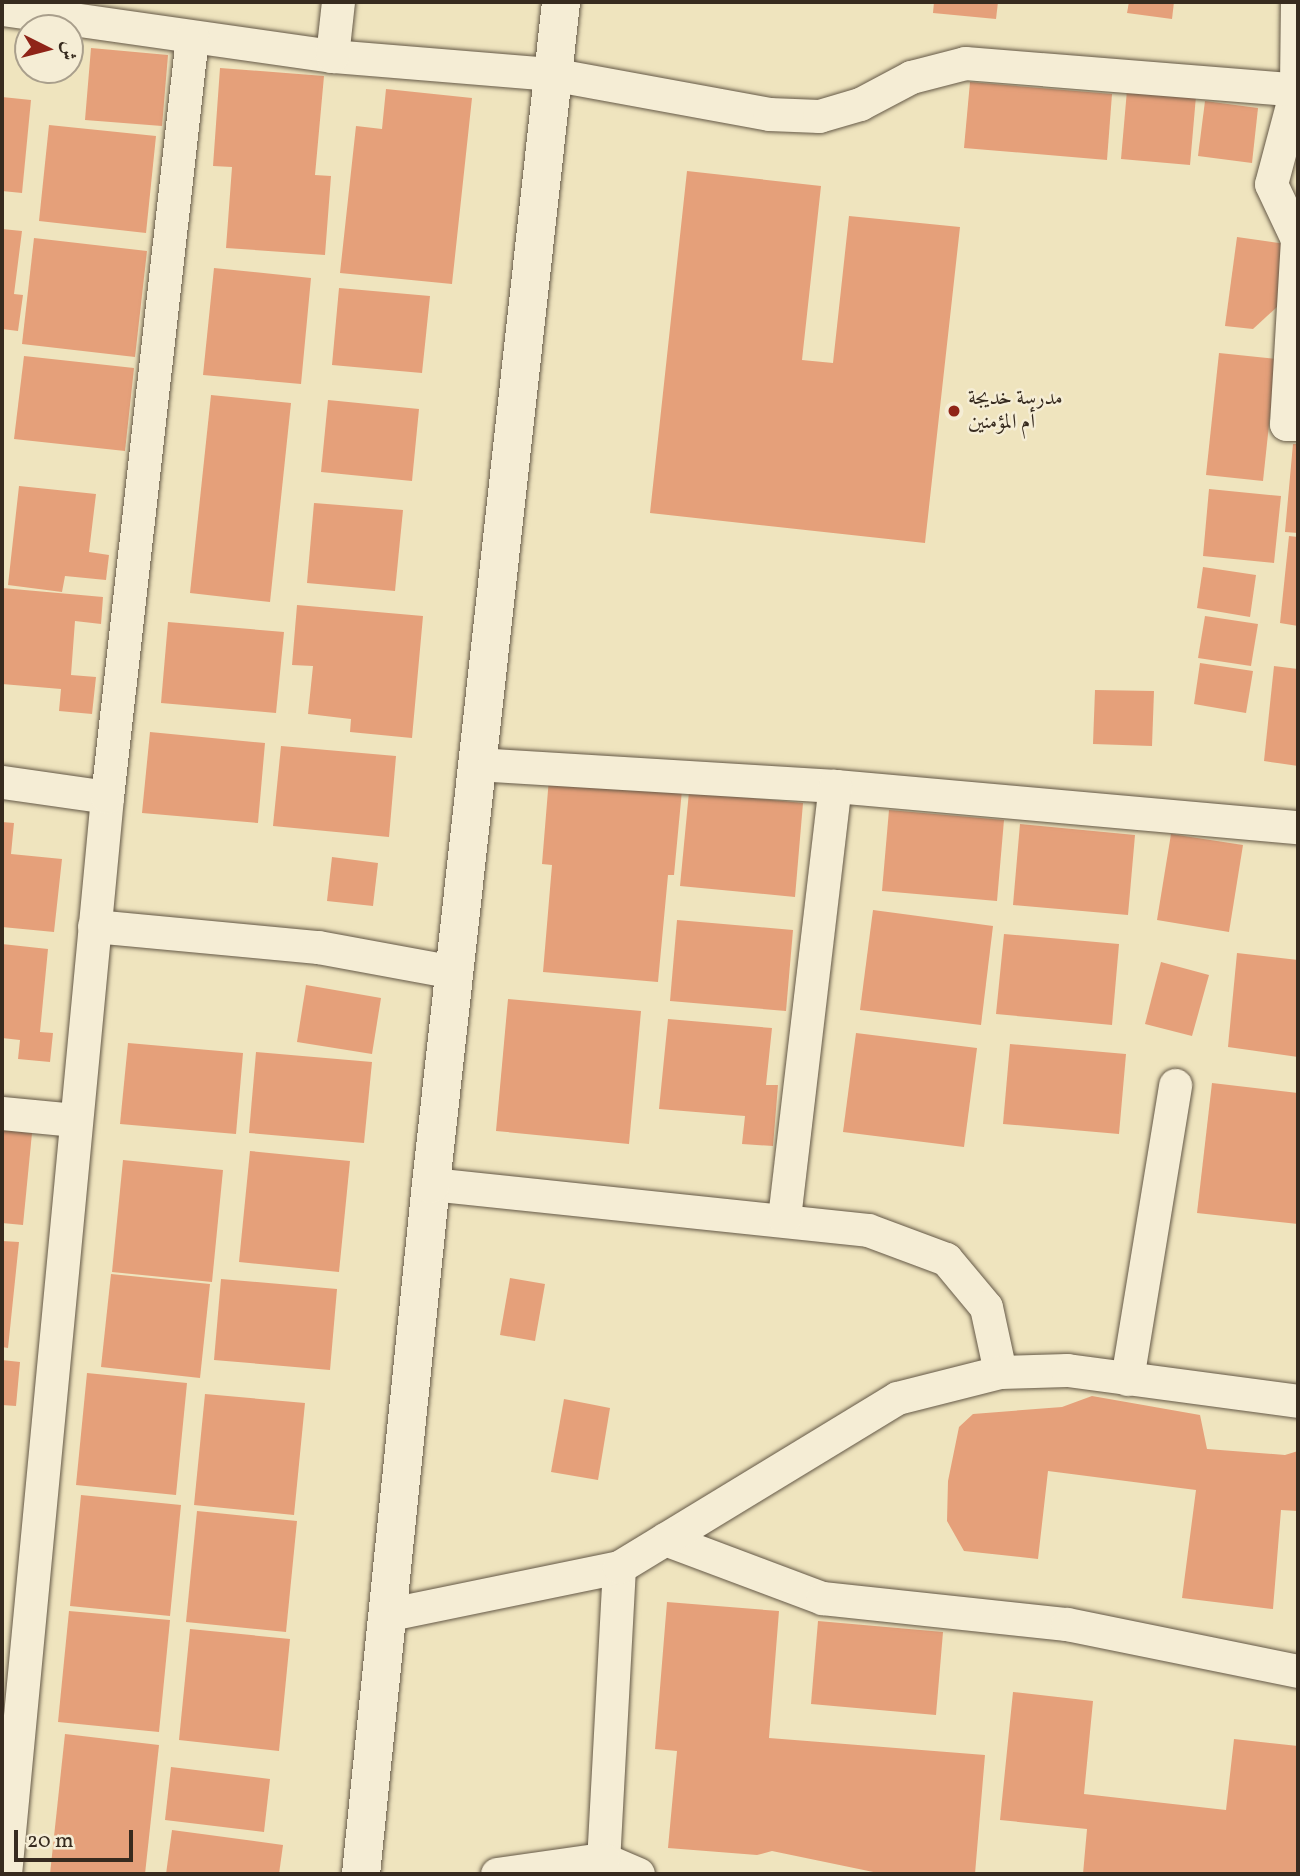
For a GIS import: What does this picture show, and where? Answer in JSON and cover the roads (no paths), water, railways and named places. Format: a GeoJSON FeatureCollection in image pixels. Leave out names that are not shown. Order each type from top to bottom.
{"type":"FeatureCollection","features":[{"type":"Feature","properties":{"kind":"main road"},"geometry":{"type":"LineString","coordinates":[[361,1874],[390,1615],[431,1184],[561,2]]}},
{"type":"Feature","properties":{"kind":"street"},"geometry":{"type":"LineString","coordinates":[[332,55],[338,2]]}},
{"type":"Feature","properties":{"kind":"street"},"geometry":{"type":"LineString","coordinates":[[1297,2],[1297,90],[1271,184],[1297,239],[1286,424],[1298,424]]}},
{"type":"Feature","properties":{"kind":"street"},"geometry":{"type":"LineString","coordinates":[[2,9],[332,55],[551,74],[769,114],[819,116],[860,104],[911,77],[965,63],[1297,90]]}},
{"type":"Feature","properties":{"kind":"street"},"geometry":{"type":"LineString","coordinates":[[5,1874],[107,797],[192,37]]}},
{"type":"Feature","properties":{"kind":"street"},"geometry":{"type":"LineString","coordinates":[[476,764],[835,786],[1298,827]]}},
{"type":"Feature","properties":{"kind":"street"},"geometry":{"type":"LineString","coordinates":[[2,782],[107,797]]}},
{"type":"Feature","properties":{"kind":"street"},"geometry":{"type":"LineString","coordinates":[[784,1218],[835,786]]}},
{"type":"Feature","properties":{"kind":"street"},"geometry":{"type":"LineString","coordinates":[[94,926],[318,947],[454,972]]}},
{"type":"Feature","properties":{"kind":"street"},"geometry":{"type":"LineString","coordinates":[[1127,1379],[1175,1085]]}},
{"type":"Feature","properties":{"kind":"street"},"geometry":{"type":"LineString","coordinates":[[2,1113],[75,1120]]}},
{"type":"Feature","properties":{"kind":"street"},"geometry":{"type":"LineString","coordinates":[[431,1184],[784,1218],[868,1230],[946,1259],[986,1307],[1000,1372]]}},
{"type":"Feature","properties":{"kind":"street"},"geometry":{"type":"LineString","coordinates":[[390,1615],[619,1567],[897,1398],[1000,1372],[1068,1370],[1298,1401]]}},
{"type":"Feature","properties":{"kind":"street"},"geometry":{"type":"LineString","coordinates":[[665,1539],[822,1598],[1067,1623],[1298,1671]]}},
{"type":"Feature","properties":{"kind":"street"},"geometry":{"type":"LineString","coordinates":[[603,1859],[619,1567]]}},
{"type":"Feature","properties":{"kind":"street"},"geometry":{"type":"LineString","coordinates":[[497,1874],[603,1859],[638,1874]]}},
{"type":"Feature","properties":{"kind":"place","name":"مدرسة خديجة أم المؤمنين"},"geometry":{"type":"Point","coordinates":[954,411]}}]}
